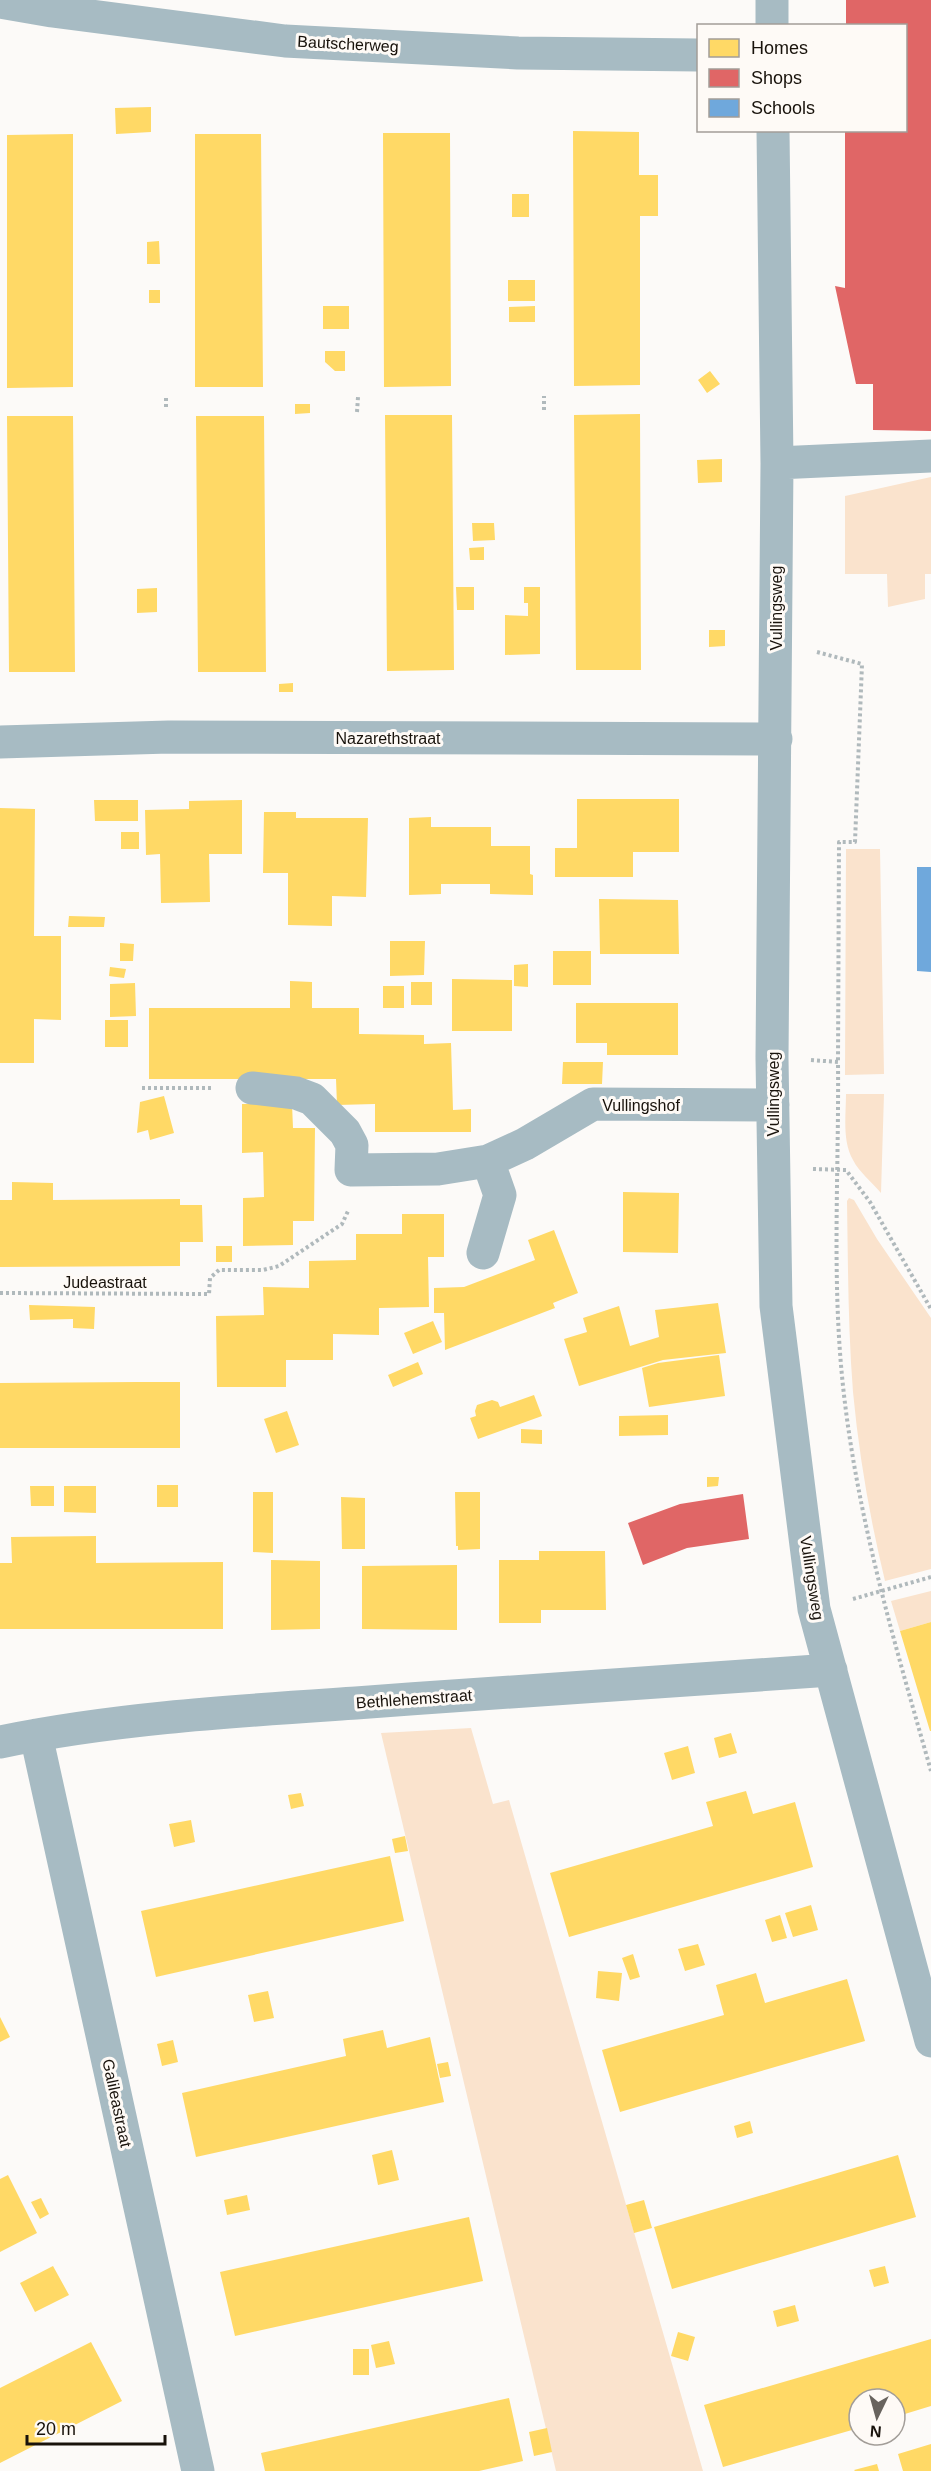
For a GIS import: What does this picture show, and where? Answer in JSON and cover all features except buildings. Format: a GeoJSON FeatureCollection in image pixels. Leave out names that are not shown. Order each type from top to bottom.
{"type":"FeatureCollection","features":[{"type":"Feature","properties":{"kind":"street"},"geometry":{"type":"LineString","coordinates":[[772,0],[772,24]]}},
{"type":"Feature","properties":{"kind":"street","name":"Bautscherweg"},"geometry":{"type":"LineString","coordinates":[[0,2],[52,12],[285,41],[518,53],[697,55]]}},
{"type":"Feature","properties":{"kind":"street","name":"Vullingsweg"},"geometry":{"type":"LineString","coordinates":[[773,132],[777,463],[772,1058],[776,1306],[814,1609],[931,2040]]}},
{"type":"Feature","properties":{"kind":"street"},"geometry":{"type":"LineString","coordinates":[[777,463],[931,456]]}},
{"type":"Feature","properties":{"kind":"street","name":"Nazarethstraat"},"geometry":{"type":"LineString","coordinates":[[0,742],[169,737],[776,739]]}},
{"type":"Feature","properties":{"kind":"street"},"geometry":{"type":"LineString","coordinates":[[252,1088],[296,1093],[312,1099],[345,1132],[352,1145],[351,1170]]}},
{"type":"Feature","properties":{"kind":"street","name":"Vullingshof"},"geometry":{"type":"LineString","coordinates":[[351,1170],[438,1169],[488,1161],[525,1144],[593,1104],[773,1105]]}},
{"type":"Feature","properties":{"kind":"street"},"geometry":{"type":"LineString","coordinates":[[483,1253],[500,1195],[488,1161]]}},
{"type":"Feature","properties":{"kind":"street","name":"Bethlehemstraat"},"geometry":{"type":"LineString","coordinates":[[0,1742],[131,1722],[290,1708],[831,1670]]}},
{"type":"Feature","properties":{"kind":"street","name":"Galileastraat"},"geometry":{"type":"LineString","coordinates":[[36,1735],[198,2471]]}},
{"type":"Feature","properties":{"kind":"path"},"geometry":{"type":"LineString","coordinates":[[166,395],[166,407]]}},
{"type":"Feature","properties":{"kind":"path"},"geometry":{"type":"LineString","coordinates":[[544,396],[544,410]]}},
{"type":"Feature","properties":{"kind":"path"},"geometry":{"type":"LineString","coordinates":[[357,412],[358,397]]}},
{"type":"Feature","properties":{"kind":"path"},"geometry":{"type":"LineString","coordinates":[[776,642],[862,664],[855,842],[839,842],[837,1272],[842,1376],[854,1466],[879,1591],[931,1771]]}},
{"type":"Feature","properties":{"kind":"path"},"geometry":{"type":"LineString","coordinates":[[772,1058],[838,1062]]}},
{"type":"Feature","properties":{"kind":"path"},"geometry":{"type":"LineString","coordinates":[[142,1088],[252,1088]]}},
{"type":"Feature","properties":{"kind":"path"},"geometry":{"type":"LineString","coordinates":[[774,1167],[846,1170],[870,1202],[931,1309]]}},
{"type":"Feature","properties":{"kind":"path","name":"Judeastraat"},"geometry":{"type":"LineString","coordinates":[[0,1293],[209,1294],[210,1278],[219,1270],[273,1269],[342,1224],[348,1213],[351,1170]]}},
{"type":"Feature","properties":{"kind":"path"},"geometry":{"type":"LineString","coordinates":[[814,1609],[931,1577]]}},
{"type":"Feature","properties":{"kind":"shaded area"},"geometry":{"type":"Polygon","coordinates":[[[931,477],[931,574],[925,574],[925,599],[888,607],[887,574],[845,574],[845,496],[931,477]]]}},
{"type":"Feature","properties":{"kind":"shaded area"},"geometry":{"type":"Polygon","coordinates":[[[846,849],[880,849],[884,1074],[845,1075],[846,849]]]}},
{"type":"Feature","properties":{"kind":"shaded area"},"geometry":{"type":"Polygon","coordinates":[[[846,1094],[884,1094],[881,1193],[859,1169],[847,1145],[846,1094]]]}},
{"type":"Feature","properties":{"kind":"shaded area"},"geometry":{"type":"Polygon","coordinates":[[[849,1198],[854,1200],[877,1239],[931,1318],[931,1569],[885,1581],[858,1440],[853,1392],[848,1296],[847,1201],[849,1198]]]}},
{"type":"Feature","properties":{"kind":"shaded area"},"geometry":{"type":"Polygon","coordinates":[[[931,1591],[931,1622],[900,1631],[891,1601],[931,1591]]]}},
{"type":"Feature","properties":{"kind":"shaded area"},"geometry":{"type":"Polygon","coordinates":[[[471,1728],[493,1804],[509,1800],[703,2471],[556,2471],[381,1733],[471,1728]]]}}]}
